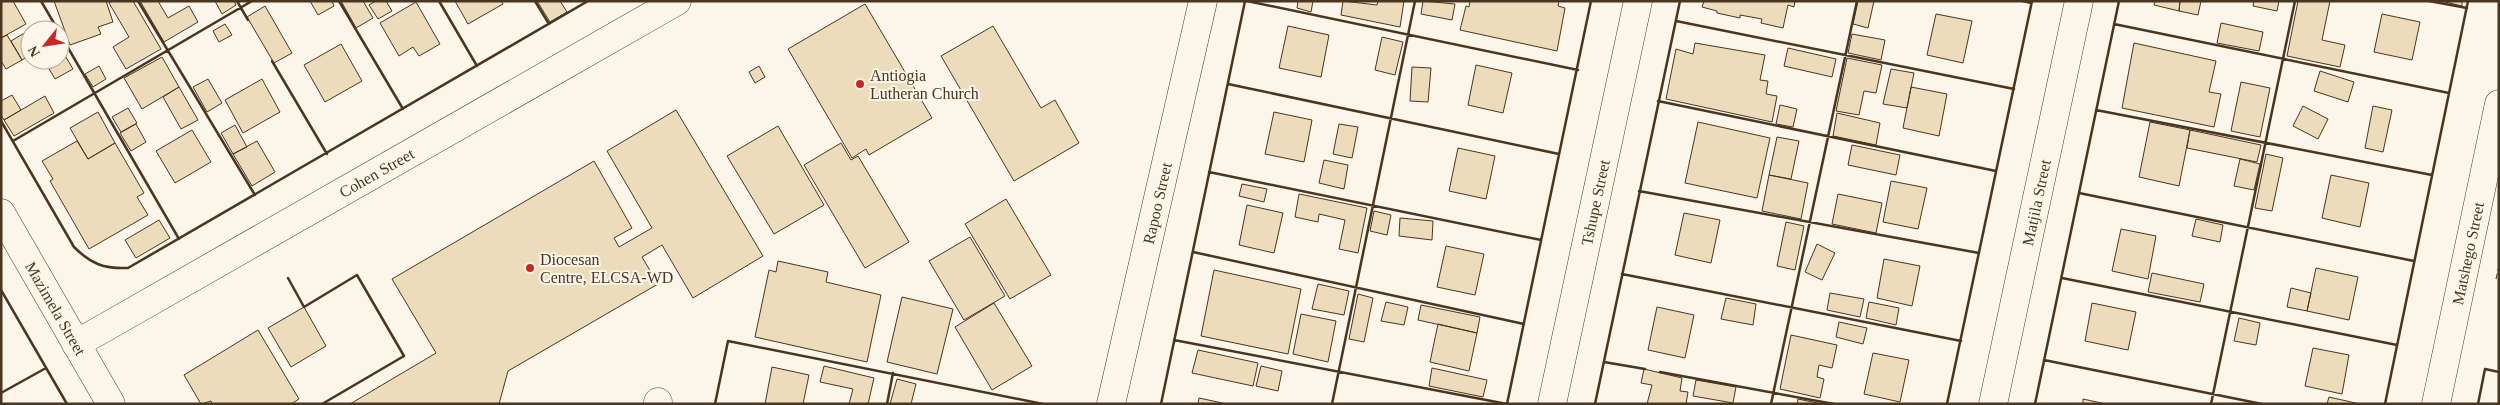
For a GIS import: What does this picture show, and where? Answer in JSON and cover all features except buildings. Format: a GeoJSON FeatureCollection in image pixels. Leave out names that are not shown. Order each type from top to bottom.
{"type":"FeatureCollection","features":[{"type":"Feature","properties":{"kind":"street","name":"Cohen Street"},"geometry":{"type":"LineString","coordinates":[[76,344],[677,1]]}},
{"type":"Feature","properties":{"kind":"street","name":"Rapoo Street"},"geometry":{"type":"LineString","coordinates":[[1111,404],[1203,1]]}},
{"type":"Feature","properties":{"kind":"street","name":"Tshupe Street"},"geometry":{"type":"LineString","coordinates":[[1552,404],[1638,1]]}},
{"type":"Feature","properties":{"kind":"street","name":"Matjila Street"},"geometry":{"type":"LineString","coordinates":[[1994,404],[2079,1]]}},
{"type":"Feature","properties":{"kind":"street","name":"Matshego Street"},"geometry":{"type":"LineString","coordinates":[[2436,404],[2499,104]]}},
{"type":"Feature","properties":{"kind":"street","name":"Mazimela Street"},"geometry":{"type":"LineString","coordinates":[[1,213],[111,404]]}},
{"type":"Feature","properties":{"kind":"fence"},"geometry":{"type":"LineString","coordinates":[[2499,265],[2496,279],[2499,280]]}},
{"type":"Feature","properties":{"kind":"wall"},"geometry":{"type":"LineString","coordinates":[[41,1],[52,20]]}},
{"type":"Feature","properties":{"kind":"wall"},"geometry":{"type":"LineString","coordinates":[[138,1],[255,195]]}},
{"type":"Feature","properties":{"kind":"wall"},"geometry":{"type":"LineString","coordinates":[[237,1],[248,20]]}},
{"type":"Feature","properties":{"kind":"wall"},"geometry":{"type":"LineString","coordinates":[[13,141],[252,1]]}},
{"type":"Feature","properties":{"kind":"wall"},"geometry":{"type":"LineString","coordinates":[[339,1],[403,109]]}},
{"type":"Feature","properties":{"kind":"wall"},"geometry":{"type":"LineString","coordinates":[[439,1],[477,66]]}},
{"type":"Feature","properties":{"kind":"wall"},"geometry":{"type":"LineString","coordinates":[[535,1],[549,24]]}},
{"type":"Feature","properties":{"kind":"wall"},"geometry":{"type":"LineString","coordinates":[[1,121],[74,247],[86,258],[98,264],[112,268],[128,268],[588,1]]}},
{"type":"Feature","properties":{"kind":"wall"},"geometry":{"type":"LineString","coordinates":[[1161,404],[1245,1]]}},
{"type":"Feature","properties":{"kind":"wall"},"geometry":{"type":"LineString","coordinates":[[1247,1],[1578,70]]}},
{"type":"Feature","properties":{"kind":"wall"},"geometry":{"type":"LineString","coordinates":[[1332,404],[1415,1]]}},
{"type":"Feature","properties":{"kind":"wall"},"geometry":{"type":"LineString","coordinates":[[1174,340],[1507,404],[1591,1]]}},
{"type":"Feature","properties":{"kind":"wall"},"geometry":{"type":"LineString","coordinates":[[1595,404],[1680,1]]}},
{"type":"Feature","properties":{"kind":"wall"},"geometry":{"type":"LineString","coordinates":[[1771,404],[1857,1]]}},
{"type":"Feature","properties":{"kind":"wall"},"geometry":{"type":"LineString","coordinates":[[2023,1],[2031,3]]}},
{"type":"Feature","properties":{"kind":"wall"},"geometry":{"type":"LineString","coordinates":[[1947,404],[2032,1]]}},
{"type":"Feature","properties":{"kind":"wall"},"geometry":{"type":"LineString","coordinates":[[2035,404],[2119,1]]}},
{"type":"Feature","properties":{"kind":"wall"},"geometry":{"type":"LineString","coordinates":[[2211,404],[2295,1]]}},
{"type":"Feature","properties":{"kind":"wall"},"geometry":{"type":"LineString","coordinates":[[2429,1],[2467,8]]}},
{"type":"Feature","properties":{"kind":"wall"},"geometry":{"type":"LineString","coordinates":[[2385,404],[2468,1]]}},
{"type":"Feature","properties":{"kind":"wall"},"geometry":{"type":"LineString","coordinates":[[1676,21],[2014,89]]}},
{"type":"Feature","properties":{"kind":"wall"},"geometry":{"type":"LineString","coordinates":[[2114,24],[2449,93]]}},
{"type":"Feature","properties":{"kind":"wall"},"geometry":{"type":"LineString","coordinates":[[70,51],[179,239]]}},
{"type":"Feature","properties":{"kind":"wall"},"geometry":{"type":"LineString","coordinates":[[272,61],[327,154]]}},
{"type":"Feature","properties":{"kind":"wall"},"geometry":{"type":"LineString","coordinates":[[1228,84],[1559,154]]}},
{"type":"Feature","properties":{"kind":"wall"},"geometry":{"type":"LineString","coordinates":[[1658,101],[1996,171]]}},
{"type":"Feature","properties":{"kind":"wall"},"geometry":{"type":"LineString","coordinates":[[2096,110],[2432,175]]}},
{"type":"Feature","properties":{"kind":"wall"},"geometry":{"type":"LineString","coordinates":[[1209,172],[1541,240]]}},
{"type":"Feature","properties":{"kind":"wall"},"geometry":{"type":"LineString","coordinates":[[1639,191],[1979,253]]}},
{"type":"Feature","properties":{"kind":"wall"},"geometry":{"type":"LineString","coordinates":[[2079,193],[2414,261]]}},
{"type":"Feature","properties":{"kind":"wall"},"geometry":{"type":"LineString","coordinates":[[1193,252],[1524,324]]}},
{"type":"Feature","properties":{"kind":"wall"},"geometry":{"type":"LineString","coordinates":[[1622,274],[1961,341]]}},
{"type":"Feature","properties":{"kind":"wall"},"geometry":{"type":"LineString","coordinates":[[288,278],[304,307],[357,275],[404,356],[322,404]]}},
{"type":"Feature","properties":{"kind":"wall"},"geometry":{"type":"LineString","coordinates":[[2062,278],[2397,345]]}},
{"type":"Feature","properties":{"kind":"wall"},"geometry":{"type":"LineString","coordinates":[[1,290],[67,404]]}},
{"type":"Feature","properties":{"kind":"wall"},"geometry":{"type":"LineString","coordinates":[[715,404],[728,341],[1043,404]]}},
{"type":"Feature","properties":{"kind":"wall"},"geometry":{"type":"LineString","coordinates":[[2044,360],[2262,404]]}},
{"type":"Feature","properties":{"kind":"wall"},"geometry":{"type":"LineString","coordinates":[[1604,362],[1645,369]]}},
{"type":"Feature","properties":{"kind":"wall"},"geometry":{"type":"LineString","coordinates":[[1,393],[46,368]]}},
{"type":"Feature","properties":{"kind":"wall"},"geometry":{"type":"LineString","coordinates":[[2478,404],[2485,369],[2499,372]]}},
{"type":"Feature","properties":{"kind":"wall"},"geometry":{"type":"LineString","coordinates":[[1660,372],[1834,404]]}},
{"type":"Feature","properties":{"kind":"wall"},"geometry":{"type":"LineString","coordinates":[[887,404],[893,373]]}},
{"type":"Feature","properties":{"kind":"place","name":"Antiogia Lutheran Church"},"geometry":{"type":"Point","coordinates":[860,84]}},
{"type":"Feature","properties":{"kind":"place","name":"Diocesan Centre, ELCSA-WD"},"geometry":{"type":"Point","coordinates":[530,268]}}]}
